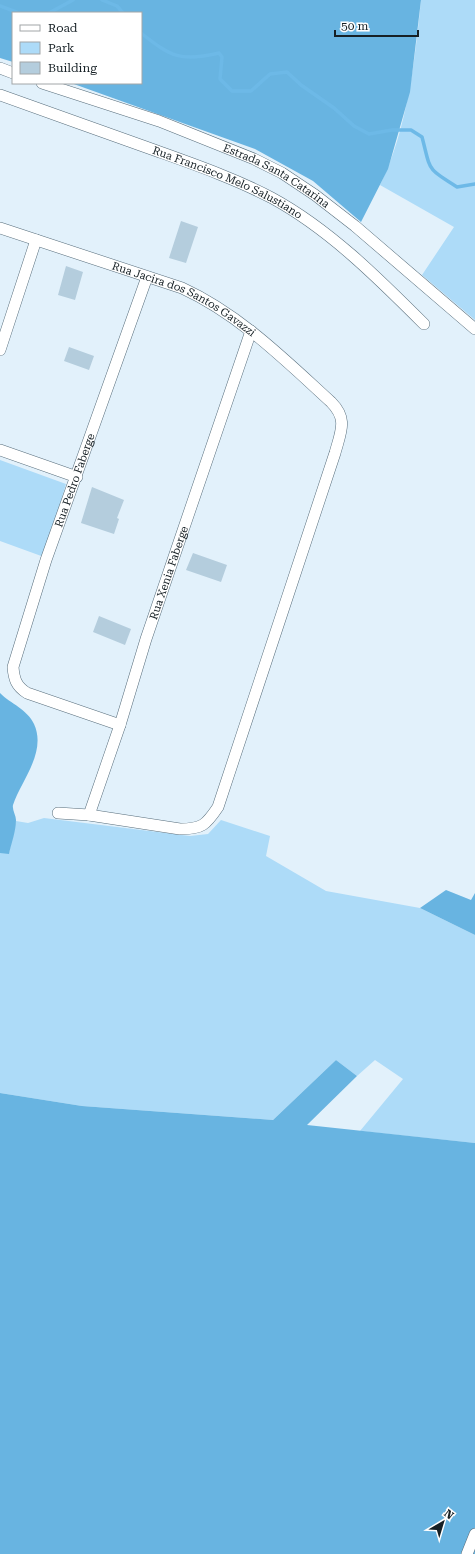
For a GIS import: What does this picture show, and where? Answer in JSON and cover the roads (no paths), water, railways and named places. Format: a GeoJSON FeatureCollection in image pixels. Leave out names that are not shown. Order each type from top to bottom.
{"type":"FeatureCollection","features":[{"type":"Feature","properties":{"kind":"street"},"geometry":{"type":"LineString","coordinates":[[0,68],[12,73]]}},
{"type":"Feature","properties":{"kind":"street","name":"Estrada Santa Catarina"},"geometry":{"type":"LineString","coordinates":[[45,84],[159,121],[254,159],[282,173],[315,195],[355,226],[475,329]]}},
{"type":"Feature","properties":{"kind":"street","name":"Rua Francisco Melo Salustiano"},"geometry":{"type":"LineString","coordinates":[[0,95],[200,166],[272,198],[307,221],[337,244],[371,273],[424,324]]}},
{"type":"Feature","properties":{"kind":"street","name":"Rua Jacira dos Santos Gavazzi"},"geometry":{"type":"LineString","coordinates":[[0,228],[182,288],[200,296],[251,331],[330,402],[341,415],[342,427],[335,452],[218,807],[204,826],[194,829],[180,829],[89,815]]}},
{"type":"Feature","properties":{"kind":"street"},"geometry":{"type":"LineString","coordinates":[[0,350],[36,240]]}},
{"type":"Feature","properties":{"kind":"street","name":"Rua Pedro Faberge"},"geometry":{"type":"LineString","coordinates":[[120,726],[38,699],[27,693],[17,685],[14,678],[13,667],[46,560],[77,477],[146,277]]}},
{"type":"Feature","properties":{"kind":"street","name":"Rua Xenia Faberge"},"geometry":{"type":"LineString","coordinates":[[89,815],[120,726],[146,638],[251,331]]}},
{"type":"Feature","properties":{"kind":"street"},"geometry":{"type":"LineString","coordinates":[[0,450],[77,477]]}},
{"type":"Feature","properties":{"kind":"street"},"geometry":{"type":"LineString","coordinates":[[58,813],[89,815]]}},
{"type":"Feature","properties":{"kind":"street"},"geometry":{"type":"LineString","coordinates":[[467,1554],[475,1534]]}},
{"type":"Feature","properties":{"kind":"waterway"},"geometry":{"type":"LineString","coordinates":[[51,12],[73,0]]}},
{"type":"Feature","properties":{"kind":"waterway"},"geometry":{"type":"LineString","coordinates":[[102,0],[117,6],[122,12]]}},
{"type":"Feature","properties":{"kind":"waterway"},"geometry":{"type":"LineString","coordinates":[[0,6],[16,12]]}},
{"type":"Feature","properties":{"kind":"waterway"},"geometry":{"type":"LineString","coordinates":[[142,34],[160,48],[177,55],[195,57],[219,53],[222,57],[220,79],[232,91],[251,91],[270,74],[287,72],[301,85],[334,108],[354,126],[369,134],[392,130],[411,130],[422,137],[429,163],[435,172],[457,187],[475,184]]}}]}
